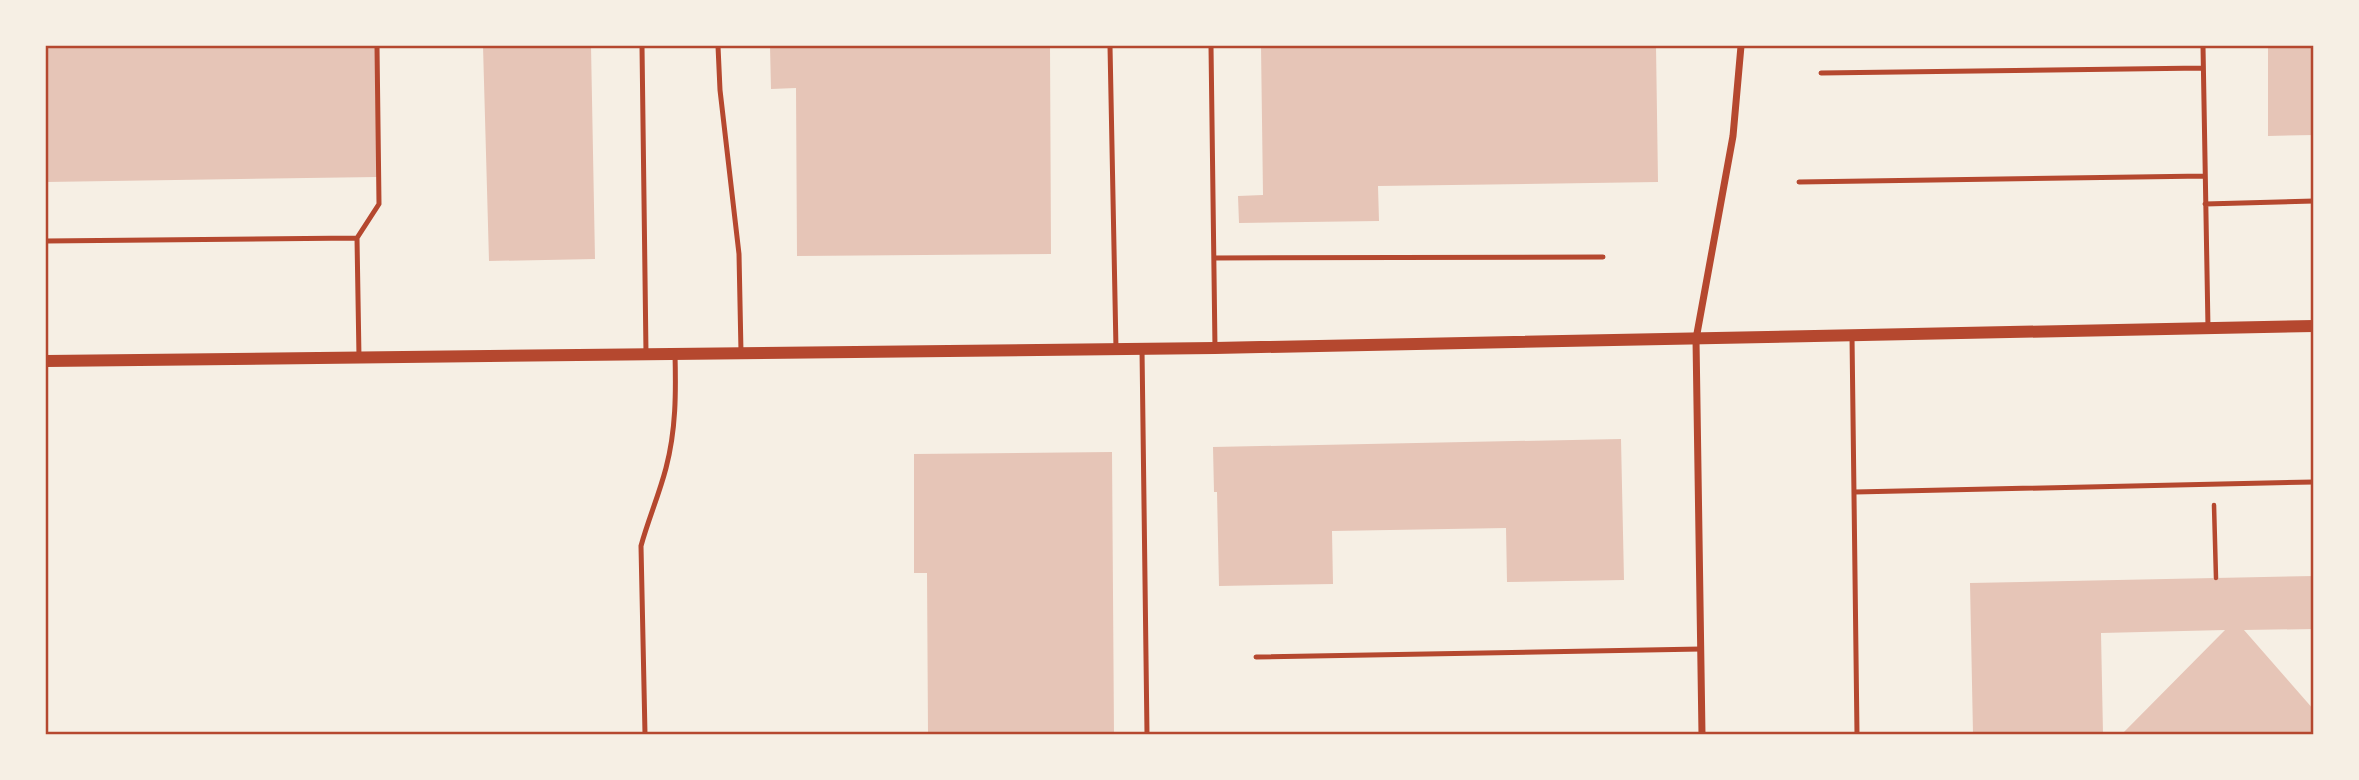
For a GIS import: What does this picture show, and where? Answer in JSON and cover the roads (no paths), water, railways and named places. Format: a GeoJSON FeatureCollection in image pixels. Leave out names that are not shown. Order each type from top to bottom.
{"type":"FeatureCollection","features":[{"type":"Feature","properties":{"kind":"street"},"geometry":{"type":"LineString","coordinates":[[1702,734],[1696,340],[1732,136],[1741,46]]}},
{"type":"Feature","properties":{"kind":"street"},"geometry":{"type":"LineString","coordinates":[[46,361],[1215,348],[2314,326]]}},
{"type":"Feature","properties":{"kind":"lane"},"geometry":{"type":"LineString","coordinates":[[359,357],[357,238],[379,204],[377,46]]}},
{"type":"Feature","properties":{"kind":"lane"},"geometry":{"type":"LineString","coordinates":[[642,46],[646,353]]}},
{"type":"Feature","properties":{"kind":"lane"},"geometry":{"type":"LineString","coordinates":[[718,46],[720,90],[739,254],[741,352]]}},
{"type":"Feature","properties":{"kind":"lane"},"geometry":{"type":"LineString","coordinates":[[1110,46],[1116,349]]}},
{"type":"Feature","properties":{"kind":"lane"},"geometry":{"type":"LineString","coordinates":[[1211,46],[1215,348]]}},
{"type":"Feature","properties":{"kind":"lane"},"geometry":{"type":"LineString","coordinates":[[2203,46],[2208,328]]}},
{"type":"Feature","properties":{"kind":"lane"},"geometry":{"type":"LineString","coordinates":[[1821,73],[2203,68]]}},
{"type":"Feature","properties":{"kind":"lane"},"geometry":{"type":"LineString","coordinates":[[1799,182],[2205,176]]}},
{"type":"Feature","properties":{"kind":"lane"},"geometry":{"type":"LineString","coordinates":[[2205,204],[2314,201]]}},
{"type":"Feature","properties":{"kind":"lane"},"geometry":{"type":"LineString","coordinates":[[46,241],[357,238]]}},
{"type":"Feature","properties":{"kind":"lane"},"geometry":{"type":"LineString","coordinates":[[1214,258],[1603,257]]}},
{"type":"Feature","properties":{"kind":"lane"},"geometry":{"type":"LineString","coordinates":[[1852,336],[1857,734]]}},
{"type":"Feature","properties":{"kind":"lane"},"geometry":{"type":"LineString","coordinates":[[1142,349],[1147,734]]}},
{"type":"Feature","properties":{"kind":"lane"},"geometry":{"type":"LineString","coordinates":[[645,734],[641,546],[666,469],[677,412],[675,353]]}},
{"type":"Feature","properties":{"kind":"lane"},"geometry":{"type":"LineString","coordinates":[[1855,492],[2314,482]]}},
{"type":"Feature","properties":{"kind":"lane"},"geometry":{"type":"LineString","coordinates":[[1256,657],[1700,649]]}}]}
